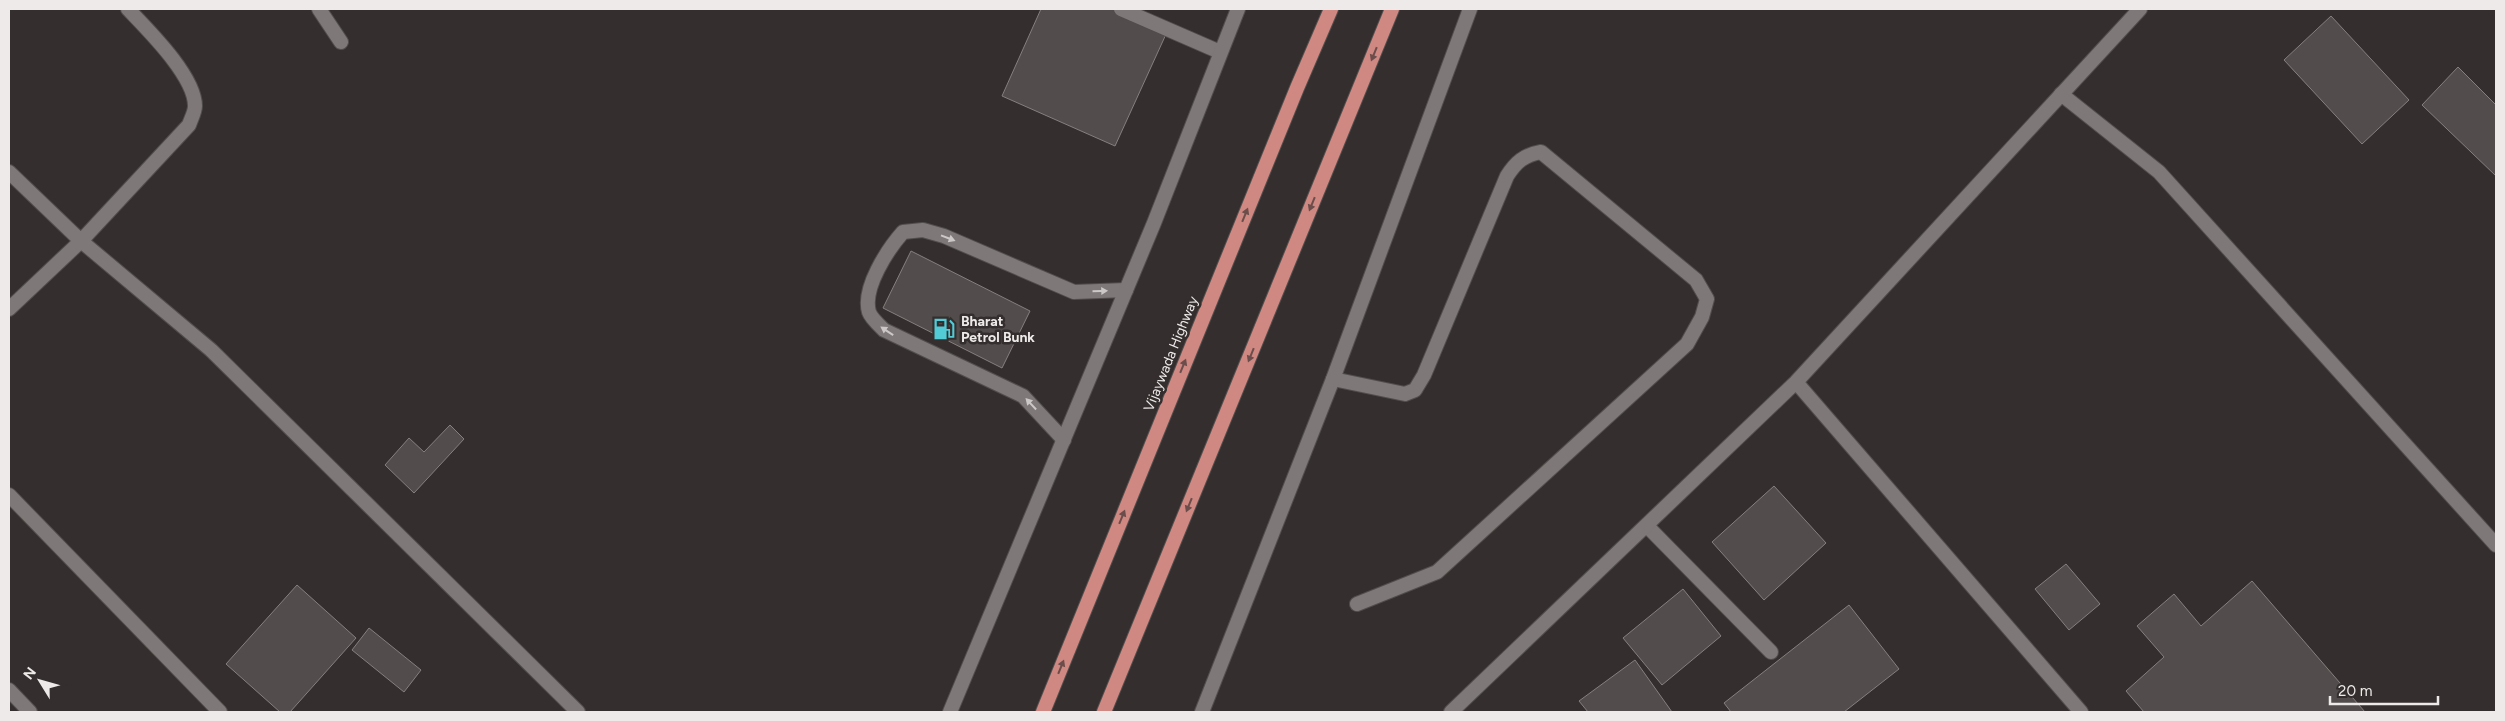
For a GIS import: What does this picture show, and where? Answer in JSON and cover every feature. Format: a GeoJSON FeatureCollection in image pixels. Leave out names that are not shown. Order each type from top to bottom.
{"type":"FeatureCollection","features":[{"type":"Feature","properties":{"kind":"highway","name":"Vijaywada Highway"},"geometry":{"type":"LineString","coordinates":[[1043,712],[1297,88],[1331,9]]}},
{"type":"Feature","properties":{"kind":"highway"},"geometry":{"type":"LineString","coordinates":[[1104,712],[1392,9]]}},
{"type":"Feature","properties":{"kind":"street"},"geometry":{"type":"LineString","coordinates":[[9,309],[81,241],[189,125],[195,106],[188,83],[172,57],[128,9]]}},
{"type":"Feature","properties":{"kind":"street"},"geometry":{"type":"LineString","coordinates":[[319,9],[341,42]]}},
{"type":"Feature","properties":{"kind":"street"},"geometry":{"type":"LineString","coordinates":[[1121,9],[1220,52]]}},
{"type":"Feature","properties":{"kind":"street"},"geometry":{"type":"LineString","coordinates":[[950,712],[1126,290],[1238,9]]}},
{"type":"Feature","properties":{"kind":"street"},"geometry":{"type":"LineString","coordinates":[[1202,712],[1333,379],[1470,9]]}},
{"type":"Feature","properties":{"kind":"street"},"geometry":{"type":"LineString","coordinates":[[1451,712],[1796,382],[2140,9]]}},
{"type":"Feature","properties":{"kind":"street"},"geometry":{"type":"LineString","coordinates":[[2060,94],[2159,172],[2496,545]]}},
{"type":"Feature","properties":{"kind":"street"},"geometry":{"type":"LineString","coordinates":[[1333,379],[1405,394],[1415,390],[1424,375],[1507,176],[1514,165],[1526,155],[1541,152],[1696,280],[1708,299],[1702,317],[1687,344],[1437,572],[1357,604]]}},
{"type":"Feature","properties":{"kind":"street"},"geometry":{"type":"LineString","coordinates":[[9,172],[81,241],[211,350],[578,712]]}},
{"type":"Feature","properties":{"kind":"street"},"geometry":{"type":"LineString","coordinates":[[1064,440],[1023,396],[884,330],[869,313],[868,295],[887,251],[903,232],[923,230],[944,236],[1074,292],[1126,290]]}},
{"type":"Feature","properties":{"kind":"street"},"geometry":{"type":"LineString","coordinates":[[1796,382],[2081,712]]}},
{"type":"Feature","properties":{"kind":"street"},"geometry":{"type":"LineString","coordinates":[[9,495],[220,712]]}},
{"type":"Feature","properties":{"kind":"street"},"geometry":{"type":"LineString","coordinates":[[1647,526],[1771,652]]}},
{"type":"Feature","properties":{"kind":"street"},"geometry":{"type":"LineString","coordinates":[[9,690],[30,712]]}},
{"type":"Feature","properties":{"kind":"building"},"geometry":{"type":"Polygon","coordinates":[[[1041,9],[1116,9],[1167,32],[1115,146],[1002,96],[1041,9]]]}},
{"type":"Feature","properties":{"kind":"building"},"geometry":{"type":"Polygon","coordinates":[[[2331,16],[2409,100],[2362,144],[2284,60],[2331,16]]]}},
{"type":"Feature","properties":{"kind":"building"},"geometry":{"type":"Polygon","coordinates":[[[2458,67],[2496,105],[2496,176],[2422,105],[2458,67]]]}},
{"type":"Feature","properties":{"kind":"building"},"geometry":{"type":"Polygon","coordinates":[[[911,251],[1030,311],[1002,368],[883,308],[911,251]]]}},
{"type":"Feature","properties":{"kind":"building"},"geometry":{"type":"Polygon","coordinates":[[[450,425],[464,439],[414,493],[385,465],[409,438],[424,452],[450,425]]]}},
{"type":"Feature","properties":{"kind":"building"},"geometry":{"type":"Polygon","coordinates":[[[1774,486],[1826,543],[1764,600],[1712,542],[1774,486]]]}},
{"type":"Feature","properties":{"kind":"building"},"geometry":{"type":"Polygon","coordinates":[[[2066,564],[2100,604],[2069,630],[2035,589],[2066,564]]]}},
{"type":"Feature","properties":{"kind":"building"},"geometry":{"type":"Polygon","coordinates":[[[2252,581],[2365,712],[2144,712],[2126,691],[2164,657],[2137,626],[2174,594],[2201,626],[2252,581]]]}},
{"type":"Feature","properties":{"kind":"building"},"geometry":{"type":"Polygon","coordinates":[[[297,585],[356,638],[290,712],[280,712],[226,664],[297,585]]]}},
{"type":"Feature","properties":{"kind":"building"},"geometry":{"type":"Polygon","coordinates":[[[1683,589],[1721,636],[1662,685],[1623,638],[1683,589]]]}},
{"type":"Feature","properties":{"kind":"building"},"geometry":{"type":"Polygon","coordinates":[[[1849,605],[1899,669],[1844,712],[1731,712],[1724,703],[1849,605]]]}},
{"type":"Feature","properties":{"kind":"building"},"geometry":{"type":"Polygon","coordinates":[[[369,628],[421,670],[404,692],[352,650],[369,628]]]}},
{"type":"Feature","properties":{"kind":"building"},"geometry":{"type":"Polygon","coordinates":[[[1635,660],[1672,712],[1588,712],[1579,701],[1635,660]]]}},
{"type":"Feature","properties":{"kind":"place","name":"Bharat Petrol Bunk"},"geometry":{"type":"Point","coordinates":[944,329]}}]}
